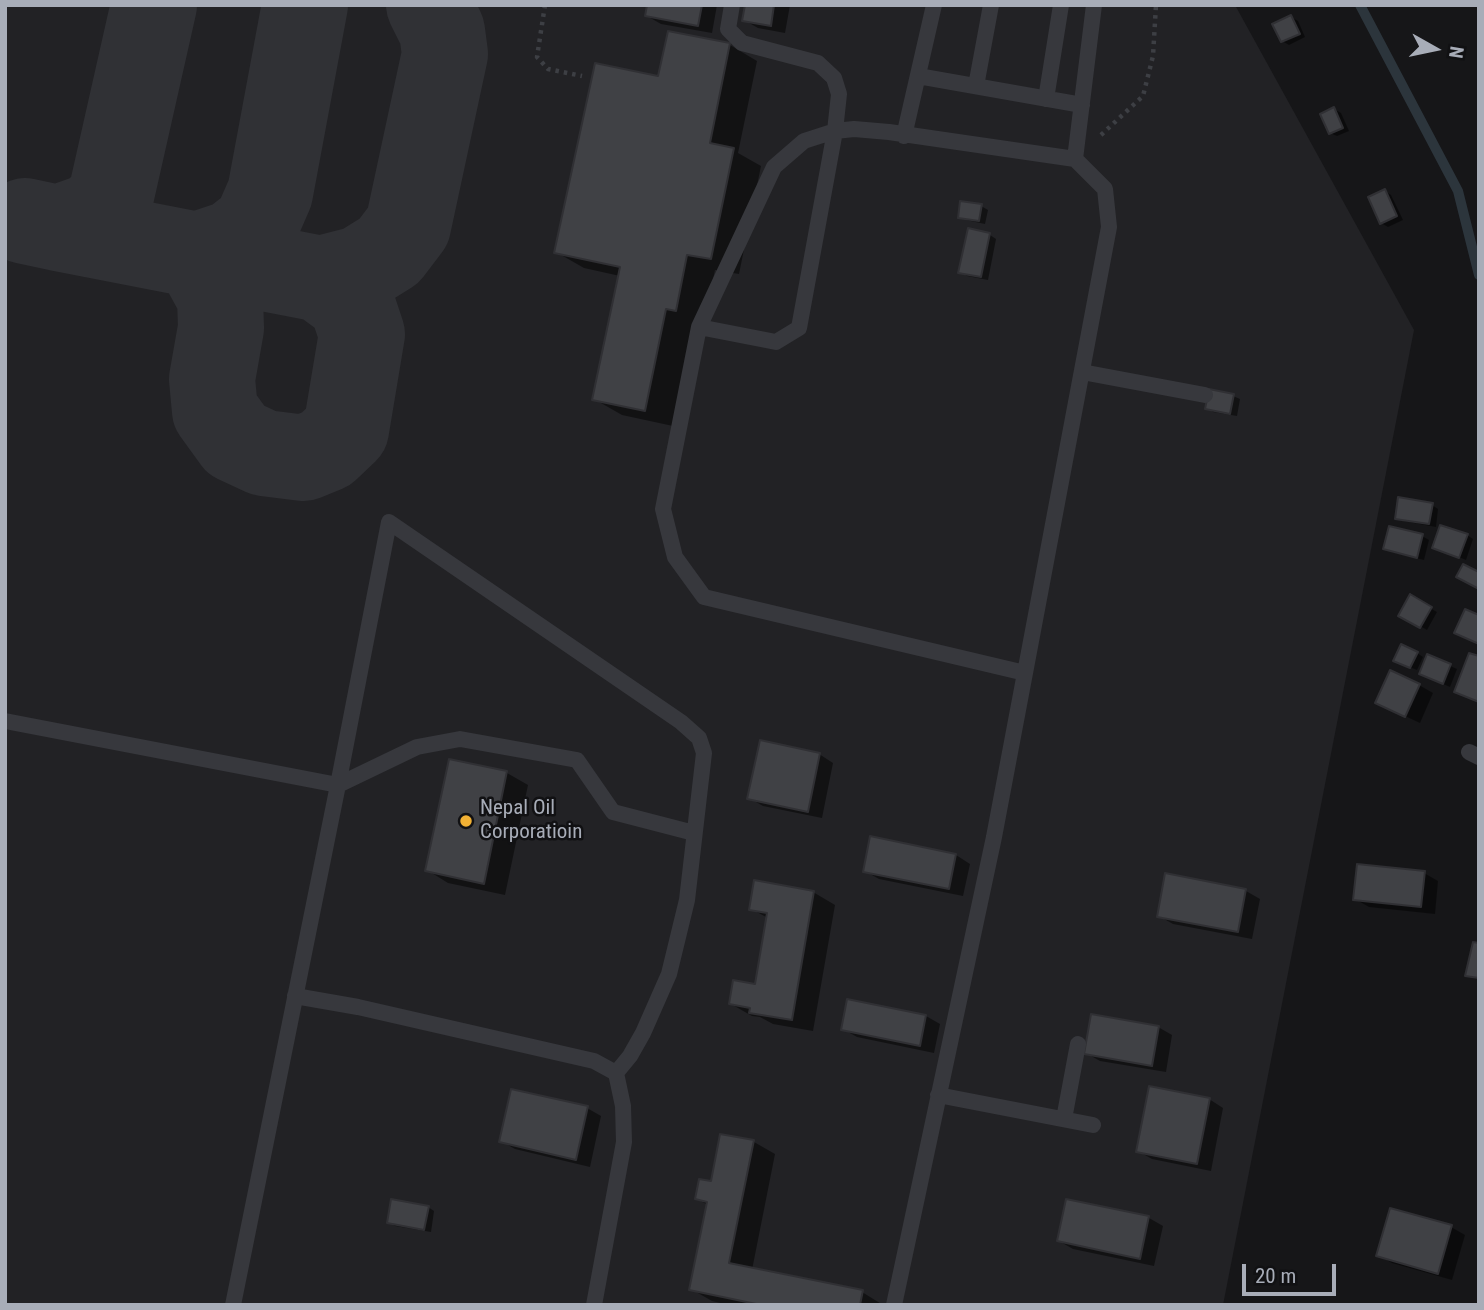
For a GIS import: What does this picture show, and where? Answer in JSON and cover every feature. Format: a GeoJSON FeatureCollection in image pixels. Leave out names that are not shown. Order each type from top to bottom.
{"type":"FeatureCollection","features":[{"type":"Feature","properties":{"kind":"lane"},"geometry":{"type":"LineString","coordinates":[[699,327],[776,341],[799,328],[835,131],[839,94],[834,78],[818,64],[743,43],[728,29],[732,5]]}},
{"type":"Feature","properties":{"kind":"lane"},"geometry":{"type":"LineString","coordinates":[[904,135],[934,5]]}},
{"type":"Feature","properties":{"kind":"lane"},"geometry":{"type":"LineString","coordinates":[[976,86],[991,5]]}},
{"type":"Feature","properties":{"kind":"lane"},"geometry":{"type":"LineString","coordinates":[[1046,99],[1061,5]]}},
{"type":"Feature","properties":{"kind":"lane"},"geometry":{"type":"LineString","coordinates":[[1075,159],[1094,5]]}},
{"type":"Feature","properties":{"kind":"lane"},"geometry":{"type":"LineString","coordinates":[[918,76],[1082,105]]}},
{"type":"Feature","properties":{"kind":"lane"},"geometry":{"type":"LineString","coordinates":[[894,1305],[994,837],[1026,673],[1110,227],[1105,189],[1075,159],[854,129],[835,131],[804,141],[774,167],[699,327],[663,509],[675,557],[704,597],[1026,673]]}},
{"type":"Feature","properties":{"kind":"lane"},"geometry":{"type":"LineString","coordinates":[[1082,372],[1205,395]]}},
{"type":"Feature","properties":{"kind":"lane"},"geometry":{"type":"LineString","coordinates":[[233,1305],[390,522],[681,722],[699,738],[704,753],[687,900],[669,974],[643,1033],[630,1056],[615,1073]]}},
{"type":"Feature","properties":{"kind":"lane"},"geometry":{"type":"LineString","coordinates":[[5,721],[338,785],[417,747],[460,739],[577,760],[613,812],[694,833]]}},
{"type":"Feature","properties":{"kind":"lane"},"geometry":{"type":"LineString","coordinates":[[295,996],[358,1007],[594,1061],[615,1073],[624,1106],[624,1142],[594,1305]]}},
{"type":"Feature","properties":{"kind":"lane"},"geometry":{"type":"LineString","coordinates":[[1064,1119],[1078,1044]]}},
{"type":"Feature","properties":{"kind":"lane"},"geometry":{"type":"LineString","coordinates":[[938,1095],[1093,1125]]}},
{"type":"Feature","properties":{"kind":"path"},"geometry":{"type":"LineString","coordinates":[[545,5],[537,57],[548,69],[582,76]]}},
{"type":"Feature","properties":{"kind":"path"},"geometry":{"type":"LineString","coordinates":[[1075,159],[1143,96],[1153,56],[1156,5]]}},
{"type":"Feature","properties":{"kind":"shaded area"},"geometry":{"type":"Polygon","coordinates":[[[5,5],[1235,5],[1414,330],[1223,1305],[5,1305],[5,5]]]}},
{"type":"Feature","properties":{"kind":"building"},"geometry":{"type":"Polygon","coordinates":[[[647,5],[702,5],[698,26],[645,16],[647,5]]]}},
{"type":"Feature","properties":{"kind":"building"},"geometry":{"type":"Polygon","coordinates":[[[745,5],[774,5],[771,26],[742,21],[745,5]]]}},
{"type":"Feature","properties":{"kind":"building"},"geometry":{"type":"Polygon","coordinates":[[[1291,15],[1300,34],[1281,42],[1272,24],[1291,15]]]}},
{"type":"Feature","properties":{"kind":"building"},"geometry":{"type":"Polygon","coordinates":[[[668,31],[730,43],[710,143],[734,148],[711,259],[687,255],[676,311],[666,309],[645,411],[592,400],[620,267],[554,253],[595,63],[658,76],[668,31]]]}},
{"type":"Feature","properties":{"kind":"building"},"geometry":{"type":"Polygon","coordinates":[[[1334,107],[1343,128],[1329,134],[1320,114],[1334,107]]]}},
{"type":"Feature","properties":{"kind":"building"},"geometry":{"type":"Polygon","coordinates":[[[1385,189],[1397,216],[1380,224],[1368,197],[1385,189]]]}},
{"type":"Feature","properties":{"kind":"building"},"geometry":{"type":"Polygon","coordinates":[[[960,201],[982,204],[979,221],[958,218],[960,201]]]}},
{"type":"Feature","properties":{"kind":"building"},"geometry":{"type":"Polygon","coordinates":[[[968,228],[990,233],[981,277],[958,273],[968,228]]]}},
{"type":"Feature","properties":{"kind":"building"},"geometry":{"type":"Polygon","coordinates":[[[1209,389],[1234,394],[1230,414],[1205,409],[1209,389]]]}},
{"type":"Feature","properties":{"kind":"building"},"geometry":{"type":"Polygon","coordinates":[[[1398,497],[1433,503],[1429,524],[1395,519],[1398,497]]]}},
{"type":"Feature","properties":{"kind":"building"},"geometry":{"type":"Polygon","coordinates":[[[1440,525],[1468,534],[1459,558],[1432,548],[1440,525]]]}},
{"type":"Feature","properties":{"kind":"building"},"geometry":{"type":"Polygon","coordinates":[[[1389,526],[1423,534],[1417,558],[1383,549],[1389,526]]]}},
{"type":"Feature","properties":{"kind":"building"},"geometry":{"type":"Polygon","coordinates":[[[1463,564],[1479,572],[1479,589],[1456,577],[1463,564]]]}},
{"type":"Feature","properties":{"kind":"building"},"geometry":{"type":"Polygon","coordinates":[[[1410,594],[1432,607],[1420,628],[1398,616],[1410,594]]]}},
{"type":"Feature","properties":{"kind":"building"},"geometry":{"type":"Polygon","coordinates":[[[1465,609],[1479,615],[1479,644],[1454,633],[1465,609]]]}},
{"type":"Feature","properties":{"kind":"building"},"geometry":{"type":"Polygon","coordinates":[[[1401,644],[1418,652],[1410,668],[1393,661],[1401,644]]]}},
{"type":"Feature","properties":{"kind":"building"},"geometry":{"type":"Polygon","coordinates":[[[1469,653],[1479,656],[1479,702],[1454,692],[1469,653]]]}},
{"type":"Feature","properties":{"kind":"building"},"geometry":{"type":"Polygon","coordinates":[[[1427,654],[1451,664],[1443,684],[1419,674],[1427,654]]]}},
{"type":"Feature","properties":{"kind":"building"},"geometry":{"type":"Polygon","coordinates":[[[1390,670],[1420,684],[1405,717],[1375,703],[1390,670]]]}},
{"type":"Feature","properties":{"kind":"building"},"geometry":{"type":"Polygon","coordinates":[[[760,740],[820,753],[808,812],[747,799],[760,740]]]}},
{"type":"Feature","properties":{"kind":"building","name":"Nepal Oil Corporatioin"},"geometry":{"type":"Polygon","coordinates":[[[449,759],[507,771],[484,884],[425,871],[449,759]]]}},
{"type":"Feature","properties":{"kind":"building"},"geometry":{"type":"Polygon","coordinates":[[[870,836],[956,854],[949,889],[863,872],[870,836]]]}},
{"type":"Feature","properties":{"kind":"building"},"geometry":{"type":"Polygon","coordinates":[[[1357,864],[1425,871],[1421,907],[1353,900],[1357,864]]]}},
{"type":"Feature","properties":{"kind":"building"},"geometry":{"type":"Polygon","coordinates":[[[1165,873],[1246,889],[1238,932],[1157,917],[1165,873]]]}},
{"type":"Feature","properties":{"kind":"building"},"geometry":{"type":"Polygon","coordinates":[[[754,880],[814,891],[792,1020],[749,1013],[750,1008],[729,1004],[733,980],[755,984],[767,913],[749,910],[754,880]]]}},
{"type":"Feature","properties":{"kind":"building"},"geometry":{"type":"Polygon","coordinates":[[[1473,942],[1479,943],[1479,978],[1465,976],[1473,942]]]}},
{"type":"Feature","properties":{"kind":"building"},"geometry":{"type":"Polygon","coordinates":[[[847,999],[926,1015],[920,1046],[841,1030],[847,999]]]}},
{"type":"Feature","properties":{"kind":"building"},"geometry":{"type":"Polygon","coordinates":[[[1091,1014],[1159,1026],[1152,1066],[1084,1054],[1091,1014]]]}},
{"type":"Feature","properties":{"kind":"building"},"geometry":{"type":"Polygon","coordinates":[[[1149,1086],[1210,1098],[1197,1164],[1136,1152],[1149,1086]]]}},
{"type":"Feature","properties":{"kind":"building"},"geometry":{"type":"Polygon","coordinates":[[[511,1089],[588,1106],[576,1160],[499,1142],[511,1089]]]}},
{"type":"Feature","properties":{"kind":"building"},"geometry":{"type":"Polygon","coordinates":[[[720,1134],[754,1140],[729,1263],[863,1290],[860,1305],[761,1305],[689,1290],[707,1202],[695,1199],[699,1179],[711,1181],[720,1134]]]}},
{"type":"Feature","properties":{"kind":"building"},"geometry":{"type":"Polygon","coordinates":[[[391,1199],[429,1206],[424,1230],[387,1223],[391,1199]]]}},
{"type":"Feature","properties":{"kind":"building"},"geometry":{"type":"Polygon","coordinates":[[[1066,1199],[1149,1216],[1140,1259],[1057,1241],[1066,1199]]]}},
{"type":"Feature","properties":{"kind":"building"},"geometry":{"type":"Polygon","coordinates":[[[1390,1208],[1452,1225],[1438,1274],[1376,1256],[1390,1208]]]}},
{"type":"Feature","properties":{"kind":"waterway"},"geometry":{"type":"LineString","coordinates":[[1360,5],[1458,191],[1479,275]]}},
{"type":"Feature","properties":{"kind":"taxiway"},"geometry":{"type":"LineString","coordinates":[[25,221],[58,228],[92,216],[110,200],[154,5]]}},
{"type":"Feature","properties":{"kind":"taxiway"},"geometry":{"type":"LineString","coordinates":[[197,255],[233,243],[256,225],[270,193],[305,5]]}},
{"type":"Feature","properties":{"kind":"taxiway"},"geometry":{"type":"LineString","coordinates":[[321,279],[360,269],[389,251],[408,226],[445,54],[442,31],[429,5]]}},
{"type":"Feature","properties":{"kind":"taxiway"},"geometry":{"type":"LineString","coordinates":[[58,228],[321,279],[351,301],[362,334],[346,430],[326,449],[304,458],[264,453],[236,440],[215,411],[212,379],[221,328],[220,297],[197,255]]}},
{"type":"Feature","properties":{"kind":"place","name":"Nepal Oil Corporatioin"},"geometry":{"type":"Point","coordinates":[466,821]}}]}
